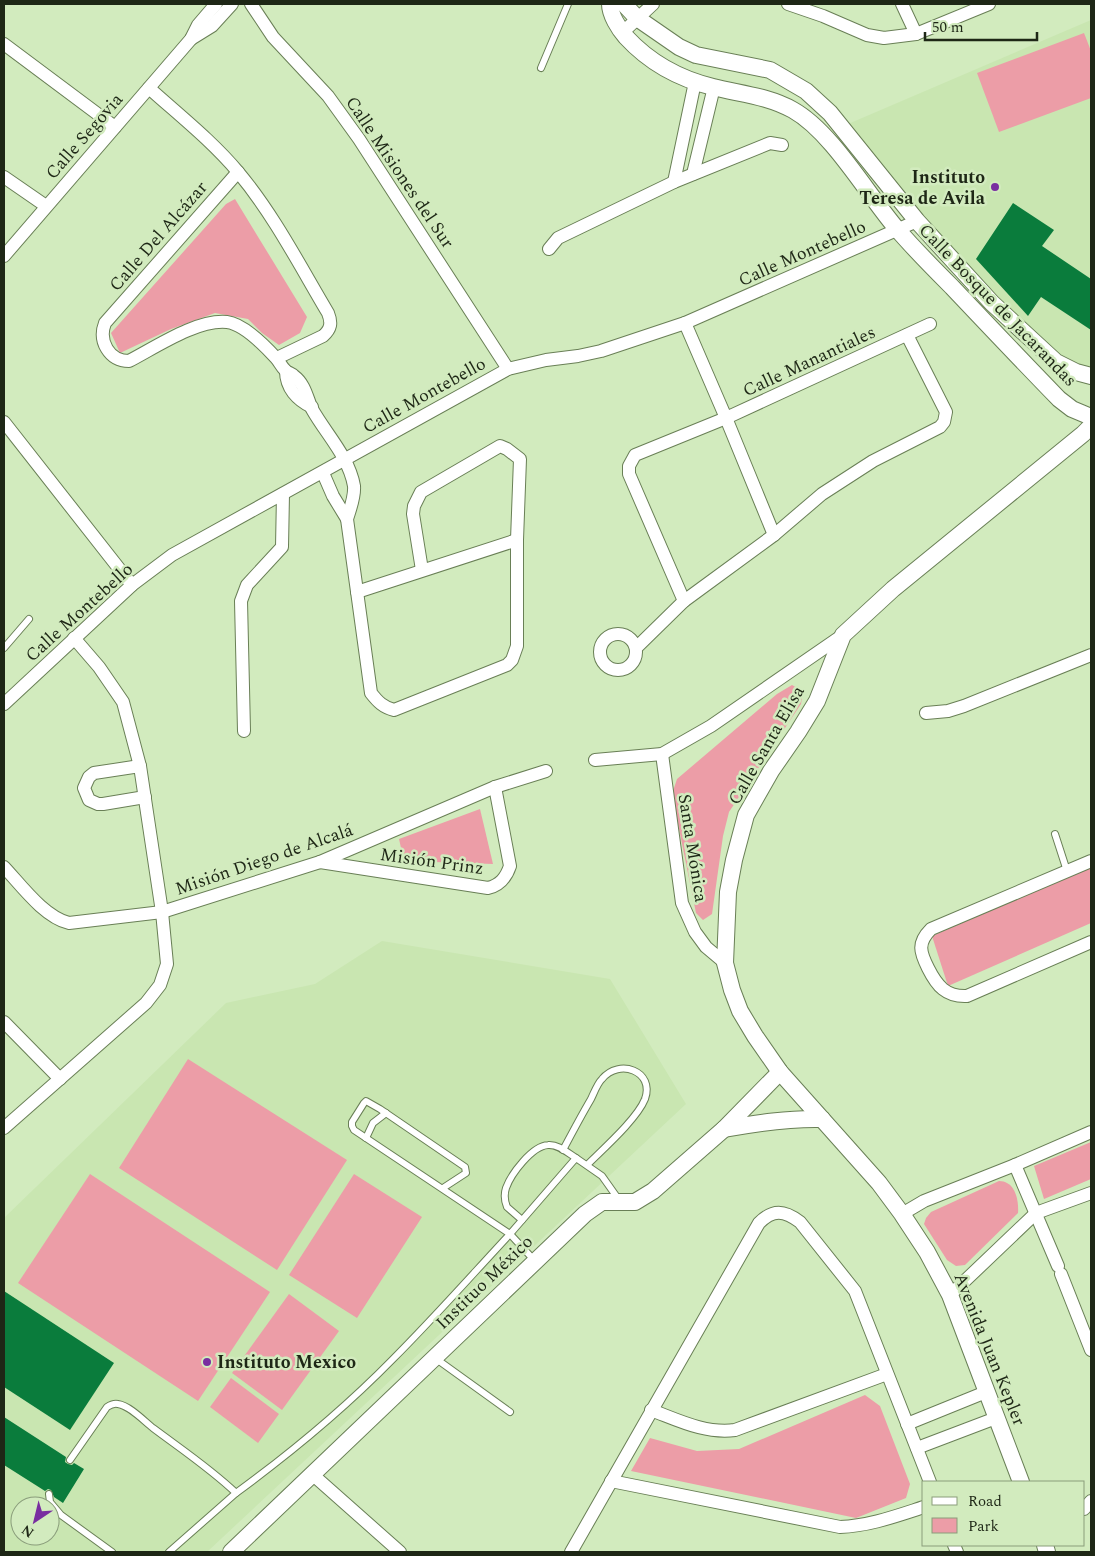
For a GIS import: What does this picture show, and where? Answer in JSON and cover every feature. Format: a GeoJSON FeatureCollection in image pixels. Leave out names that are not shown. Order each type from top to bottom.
{"type":"FeatureCollection","features":[{"type":"Feature","properties":{"kind":"street","name":"Calle Segovia"},"geometry":{"type":"LineString","coordinates":[[4,256],[191,39],[198,25],[216,4]]}},
{"type":"Feature","properties":{"kind":"street","name":"Calle Segovia"},"geometry":{"type":"LineString","coordinates":[[191,39],[212,26],[232,4]]}},
{"type":"Feature","properties":{"kind":"street","name":"Calle Misiones del Sur"},"geometry":{"type":"LineString","coordinates":[[251,4],[273,37],[328,96],[359,139],[508,369]]}},
{"type":"Feature","properties":{"kind":"street"},"geometry":{"type":"LineString","coordinates":[[622,33],[653,4]]}},
{"type":"Feature","properties":{"kind":"street"},"geometry":{"type":"LineString","coordinates":[[788,4],[823,16],[867,35],[884,38],[916,34],[989,4]]}},
{"type":"Feature","properties":{"kind":"street"},"geometry":{"type":"LineString","coordinates":[[902,4],[916,34]]}},
{"type":"Feature","properties":{"kind":"street","name":"Calle Bosque de Jacarandas"},"geometry":{"type":"LineString","coordinates":[[616,6],[679,47],[696,54],[770,70],[806,91],[830,113],[917,221],[992,302],[1056,362],[1076,372],[1091,376]]}},
{"type":"Feature","properties":{"kind":"street","name":"Calle Bosque de Jacarandas"},"geometry":{"type":"LineString","coordinates":[[616,6],[622,33],[652,61],[695,82],[765,97],[794,111],[806,120],[829,142],[897,230],[1058,399],[1072,409],[1091,416]]}},
{"type":"Feature","properties":{"kind":"street"},"geometry":{"type":"LineString","coordinates":[[4,44],[115,128]]}},
{"type":"Feature","properties":{"kind":"street"},"geometry":{"type":"LineString","coordinates":[[674,182],[695,82]]}},
{"type":"Feature","properties":{"kind":"street"},"geometry":{"type":"LineString","coordinates":[[693,174],[714,87]]}},
{"type":"Feature","properties":{"kind":"street"},"geometry":{"type":"LineString","coordinates":[[149,88],[194,128],[238,172],[270,216],[328,313],[331,321],[329,331],[323,336],[277,358],[286,371],[286,380],[298,400],[312,408],[344,459],[354,488],[348,519],[371,693],[377,702],[386,708],[394,710],[507,665],[512,660],[517,646],[517,540],[520,459],[508,449],[500,446],[421,492],[417,498],[413,514],[422,570]]}},
{"type":"Feature","properties":{"kind":"street"},"geometry":{"type":"LineString","coordinates":[[549,249],[558,238],[674,182],[770,143],[782,145]]}},
{"type":"Feature","properties":{"kind":"street","name":"Calle Del Alcázar"},"geometry":{"type":"LineString","coordinates":[[238,172],[105,323],[102,335],[109,352],[122,361],[129,361],[192,329],[217,322],[230,322],[248,332],[277,358]]}},
{"type":"Feature","properties":{"kind":"street"},"geometry":{"type":"LineString","coordinates":[[4,177],[46,206]]}},
{"type":"Feature","properties":{"kind":"street","name":"Calle Montebello"},"geometry":{"type":"LineString","coordinates":[[4,704],[132,585],[172,555],[508,369],[546,360],[601,351],[684,323],[917,221]]}},
{"type":"Feature","properties":{"kind":"street"},"geometry":{"type":"LineString","coordinates":[[684,323],[726,418],[774,535]]}},
{"type":"Feature","properties":{"kind":"street","name":"Calle Manantiales"},"geometry":{"type":"LineString","coordinates":[[684,601],[629,474],[629,466],[635,455],[726,418],[930,324]]}},
{"type":"Feature","properties":{"kind":"street"},"geometry":{"type":"LineString","coordinates":[[636,648],[684,601],[774,535],[822,494],[873,460],[940,427],[944,422],[946,412],[907,335]]}},
{"type":"Feature","properties":{"kind":"street"},"geometry":{"type":"LineString","coordinates":[[4,422],[132,585]]}},
{"type":"Feature","properties":{"kind":"street"},"geometry":{"type":"LineString","coordinates":[[595,760],[662,754],[711,726],[843,635],[893,589],[1089,431]]}},
{"type":"Feature","properties":{"kind":"street"},"geometry":{"type":"LineString","coordinates":[[322,473],[333,496],[348,519]]}},
{"type":"Feature","properties":{"kind":"street"},"geometry":{"type":"LineString","coordinates":[[244,731],[242,592],[282,547],[283,494]]}},
{"type":"Feature","properties":{"kind":"street"},"geometry":{"type":"LineString","coordinates":[[357,592],[517,540]]}},
{"type":"Feature","properties":{"kind":"street","name":"Calle Santa Elisa"},"geometry":{"type":"LineString","coordinates":[[780,1072],[740,1011],[732,990],[726,963],[728,892],[746,815],[771,772],[817,701],[843,635]]}},
{"type":"Feature","properties":{"kind":"street"},"geometry":{"type":"LineString","coordinates":[[4,1128],[146,1003],[160,985],[167,964],[162,912],[140,766],[123,702],[114,686],[74,638]]}},
{"type":"Feature","properties":{"kind":"street"},"geometry":{"type":"LineString","coordinates":[[926,713],[948,711],[964,706],[1091,654]]}},
{"type":"Feature","properties":{"kind":"street","name":"Santa Mónica"},"geometry":{"type":"LineString","coordinates":[[662,754],[682,903],[694,932],[706,947],[726,963]]}},
{"type":"Feature","properties":{"kind":"street"},"geometry":{"type":"LineString","coordinates":[[140,766],[94,773],[89,777],[84,788],[89,800],[98,804],[144,797]]}},
{"type":"Feature","properties":{"kind":"street","name":"Misión Diego de Alcalá"},"geometry":{"type":"LineString","coordinates":[[4,867],[49,914],[69,923],[162,912],[320,862],[495,787],[546,771]]}},
{"type":"Feature","properties":{"kind":"street","name":"Misión Prinz"},"geometry":{"type":"LineString","coordinates":[[320,862],[488,888],[494,886],[501,882],[510,866],[495,787]]}},
{"type":"Feature","properties":{"kind":"street"},"geometry":{"type":"LineString","coordinates":[[1091,861],[931,929],[922,940],[921,954],[935,983],[947,991],[967,996],[1091,942]]}},
{"type":"Feature","properties":{"kind":"street"},"geometry":{"type":"LineString","coordinates":[[4,1022],[60,1079]]}},
{"type":"Feature","properties":{"kind":"street","name":"Avenida Juan Kepler"},"geometry":{"type":"LineString","coordinates":[[780,1072],[880,1183],[927,1252],[950,1295],[1021,1481]]}},
{"type":"Feature","properties":{"kind":"street","name":"Instituo México"},"geometry":{"type":"LineString","coordinates":[[230,1552],[594,1206],[602,1202],[635,1202],[653,1191],[724,1129],[780,1072]]}},
{"type":"Feature","properties":{"kind":"street"},"geometry":{"type":"LineString","coordinates":[[724,1129],[795,1118],[822,1119]]}},
{"type":"Feature","properties":{"kind":"street"},"geometry":{"type":"LineString","coordinates":[[902,1214],[924,1201],[1091,1132]]}},
{"type":"Feature","properties":{"kind":"street"},"geometry":{"type":"LineString","coordinates":[[1015,1165],[1060,1270],[1087,1326],[1091,1350]]}},
{"type":"Feature","properties":{"kind":"street"},"geometry":{"type":"LineString","coordinates":[[950,1295],[1036,1213],[1091,1193]]}},
{"type":"Feature","properties":{"kind":"street"},"geometry":{"type":"LineString","coordinates":[[571,1552],[759,1223],[766,1215],[773,1213],[782,1213],[800,1222],[854,1291],[930,1481]]}},
{"type":"Feature","properties":{"kind":"street"},"geometry":{"type":"LineString","coordinates":[[651,1410],[702,1429],[714,1431],[735,1430],[887,1374]]}},
{"type":"Feature","properties":{"kind":"street"},"geometry":{"type":"LineString","coordinates":[[907,1424],[986,1392]]}},
{"type":"Feature","properties":{"kind":"street"},"geometry":{"type":"LineString","coordinates":[[916,1448],[996,1418]]}},
{"type":"Feature","properties":{"kind":"street"},"geometry":{"type":"LineString","coordinates":[[312,1474],[400,1552]]}},
{"type":"Feature","properties":{"kind":"street"},"geometry":{"type":"LineString","coordinates":[[611,1481],[840,1528],[873,1523],[922,1508]]}},
{"type":"Feature","properties":{"kind":"lane"},"geometry":{"type":"LineString","coordinates":[[542,68],[568,4]]}},
{"type":"Feature","properties":{"kind":"lane"},"geometry":{"type":"LineString","coordinates":[[4,648],[29,620]]}},
{"type":"Feature","properties":{"kind":"lane"},"geometry":{"type":"LineString","coordinates":[[1055,834],[1067,871]]}},
{"type":"Feature","properties":{"kind":"lane"},"geometry":{"type":"LineString","coordinates":[[563,1150],[602,1078],[616,1068],[630,1069],[640,1074],[646,1083],[646,1096],[640,1110],[587,1165]]}},
{"type":"Feature","properties":{"kind":"lane"},"geometry":{"type":"LineString","coordinates":[[444,1188],[466,1173],[465,1167],[366,1101],[352,1126],[354,1130],[444,1188],[510,1234],[535,1261]]}},
{"type":"Feature","properties":{"kind":"lane"},"geometry":{"type":"LineString","coordinates":[[366,1138],[373,1123],[386,1113]]}},
{"type":"Feature","properties":{"kind":"lane"},"geometry":{"type":"LineString","coordinates":[[522,1220],[507,1207],[505,1189],[514,1174],[529,1156],[548,1145],[563,1150],[602,1176],[621,1203]]}},
{"type":"Feature","properties":{"kind":"lane"},"geometry":{"type":"LineString","coordinates":[[169,1552],[236,1493],[280,1461],[393,1360],[510,1234],[576,1158]]}},
{"type":"Feature","properties":{"kind":"lane"},"geometry":{"type":"LineString","coordinates":[[434,1358],[510,1412]]}},
{"type":"Feature","properties":{"kind":"lane"},"geometry":{"type":"LineString","coordinates":[[70,1460],[107,1407],[117,1404],[141,1418],[222,1480],[236,1493]]}},
{"type":"Feature","properties":{"kind":"lane"},"geometry":{"type":"LineString","coordinates":[[49,1494],[50,1502],[62,1515],[112,1552]]}},
{"type":"Feature","properties":{"kind":"shaded area","name":"Instituto Teresa de Avila"},"geometry":{"type":"Polygon","coordinates":[[[1091,20],[1090,370],[1043,345],[913,205],[848,124],[1091,20]]]}},
{"type":"Feature","properties":{"kind":"shaded area","name":"Instituto Mexico"},"geometry":{"type":"Polygon","coordinates":[[[382,941],[610,979],[686,1104],[207,1552],[4,1552],[4,1218],[226,1003],[315,984],[382,941]]]}},
{"type":"Feature","properties":{"kind":"green space"},"geometry":{"type":"Polygon","coordinates":[[[1084,33],[1091,51],[1091,98],[999,132],[977,73],[1084,33]]]}},
{"type":"Feature","properties":{"kind":"green space"},"geometry":{"type":"Polygon","coordinates":[[[235,199],[307,317],[300,333],[279,345],[262,333],[248,319],[215,313],[171,329],[120,353],[111,333],[226,204],[235,199]]]}},
{"type":"Feature","properties":{"kind":"green space"},"geometry":{"type":"Polygon","coordinates":[[[792,685],[803,691],[801,704],[729,812],[723,836],[712,914],[703,920],[696,913],[672,794],[677,779],[777,694],[792,685]]]}},
{"type":"Feature","properties":{"kind":"green space"},"geometry":{"type":"Polygon","coordinates":[[[480,809],[493,864],[404,861],[399,839],[480,809]]]}},
{"type":"Feature","properties":{"kind":"green space"},"geometry":{"type":"Polygon","coordinates":[[[1091,866],[1091,923],[948,986],[932,936],[1091,866]]]}},
{"type":"Feature","properties":{"kind":"green space"},"geometry":{"type":"Polygon","coordinates":[[[188,1059],[347,1160],[277,1270],[119,1168],[188,1059]]]}},
{"type":"Feature","properties":{"kind":"green space"},"geometry":{"type":"Polygon","coordinates":[[[1091,1142],[1091,1179],[1044,1199],[1034,1166],[1091,1142]]]}},
{"type":"Feature","properties":{"kind":"green space"},"geometry":{"type":"Polygon","coordinates":[[[90,1174],[270,1292],[198,1401],[18,1283],[90,1174]]]}},
{"type":"Feature","properties":{"kind":"green space"},"geometry":{"type":"Polygon","coordinates":[[[354,1174],[422,1217],[357,1318],[289,1275],[354,1174]]]}},
{"type":"Feature","properties":{"kind":"green space"},"geometry":{"type":"Polygon","coordinates":[[[999,1181],[1009,1184],[1015,1192],[1018,1213],[965,1265],[956,1266],[947,1260],[924,1224],[926,1218],[931,1212],[999,1181]]]}},
{"type":"Feature","properties":{"kind":"green space"},"geometry":{"type":"Polygon","coordinates":[[[289,1294],[339,1331],[282,1410],[232,1373],[289,1294]]]}},
{"type":"Feature","properties":{"kind":"green space"},"geometry":{"type":"Polygon","coordinates":[[[231,1378],[279,1414],[258,1443],[210,1407],[231,1378]]]}},
{"type":"Feature","properties":{"kind":"green space"},"geometry":{"type":"Polygon","coordinates":[[[865,1395],[880,1406],[910,1484],[906,1498],[856,1518],[631,1471],[650,1438],[697,1451],[739,1449],[865,1395]]]}},
{"type":"Feature","properties":{"kind":"building"},"geometry":{"type":"Polygon","coordinates":[[[1013,203],[1054,230],[1042,246],[1091,279],[1091,330],[1041,297],[1028,316],[976,259],[1013,203]]]}},
{"type":"Feature","properties":{"kind":"building"},"geometry":{"type":"Polygon","coordinates":[[[4,1291],[114,1363],[70,1430],[4,1387],[4,1291]]]}},
{"type":"Feature","properties":{"kind":"building"},"geometry":{"type":"Polygon","coordinates":[[[4,1417],[66,1457],[65,1462],[68,1464],[72,1465],[74,1463],[84,1469],[63,1503],[60,1501],[60,1496],[54,1496],[51,1490],[45,1491],[4,1465],[4,1417]]]}},
{"type":"Feature","properties":{"kind":"place","name":"Instituto Teresa de Avila"},"geometry":{"type":"Point","coordinates":[995,187]}},
{"type":"Feature","properties":{"kind":"place","name":"Instituto Mexico"},"geometry":{"type":"Point","coordinates":[207,1362]}}]}
